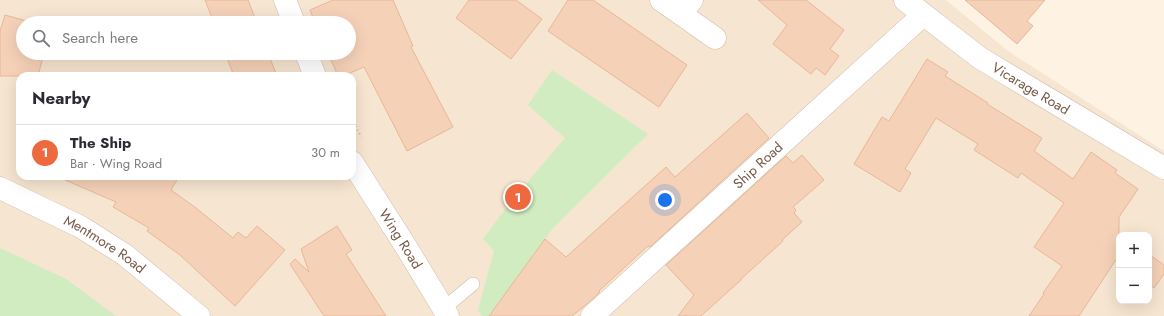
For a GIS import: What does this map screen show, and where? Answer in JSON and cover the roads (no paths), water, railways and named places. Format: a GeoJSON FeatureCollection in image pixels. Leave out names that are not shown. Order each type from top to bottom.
{"type":"FeatureCollection","features":[{"type":"Feature","properties":{"kind":"street"},"geometry":{"type":"LineString","coordinates":[[285,0],[291,16]]}},
{"type":"Feature","properties":{"kind":"street"},"geometry":{"type":"LineString","coordinates":[[661,0],[687,7],[715,38]]}},
{"type":"Feature","properties":{"kind":"street","name":"Vicarage Road"},"geometry":{"type":"LineString","coordinates":[[905,0],[980,58],[1164,168]]}},
{"type":"Feature","properties":{"kind":"street","name":"Ship Road"},"geometry":{"type":"LineString","coordinates":[[592,316],[923,15]]}},
{"type":"Feature","properties":{"kind":"street"},"geometry":{"type":"LineString","coordinates":[[309,60],[313,72]]}},
{"type":"Feature","properties":{"kind":"street","name":"Wing Road"},"geometry":{"type":"LineString","coordinates":[[356,168],[446,312]]}},
{"type":"Feature","properties":{"kind":"street","name":"Mentmore Road"},"geometry":{"type":"LineString","coordinates":[[0,188],[81,227],[118,251],[199,316]]}},
{"type":"Feature","properties":{"kind":"lane"},"geometry":{"type":"LineString","coordinates":[[446,312],[473,284]]}},
{"type":"Feature","properties":{"kind":"place","name":"The Ship"},"geometry":{"type":"Point","coordinates":[518,197]}}]}
